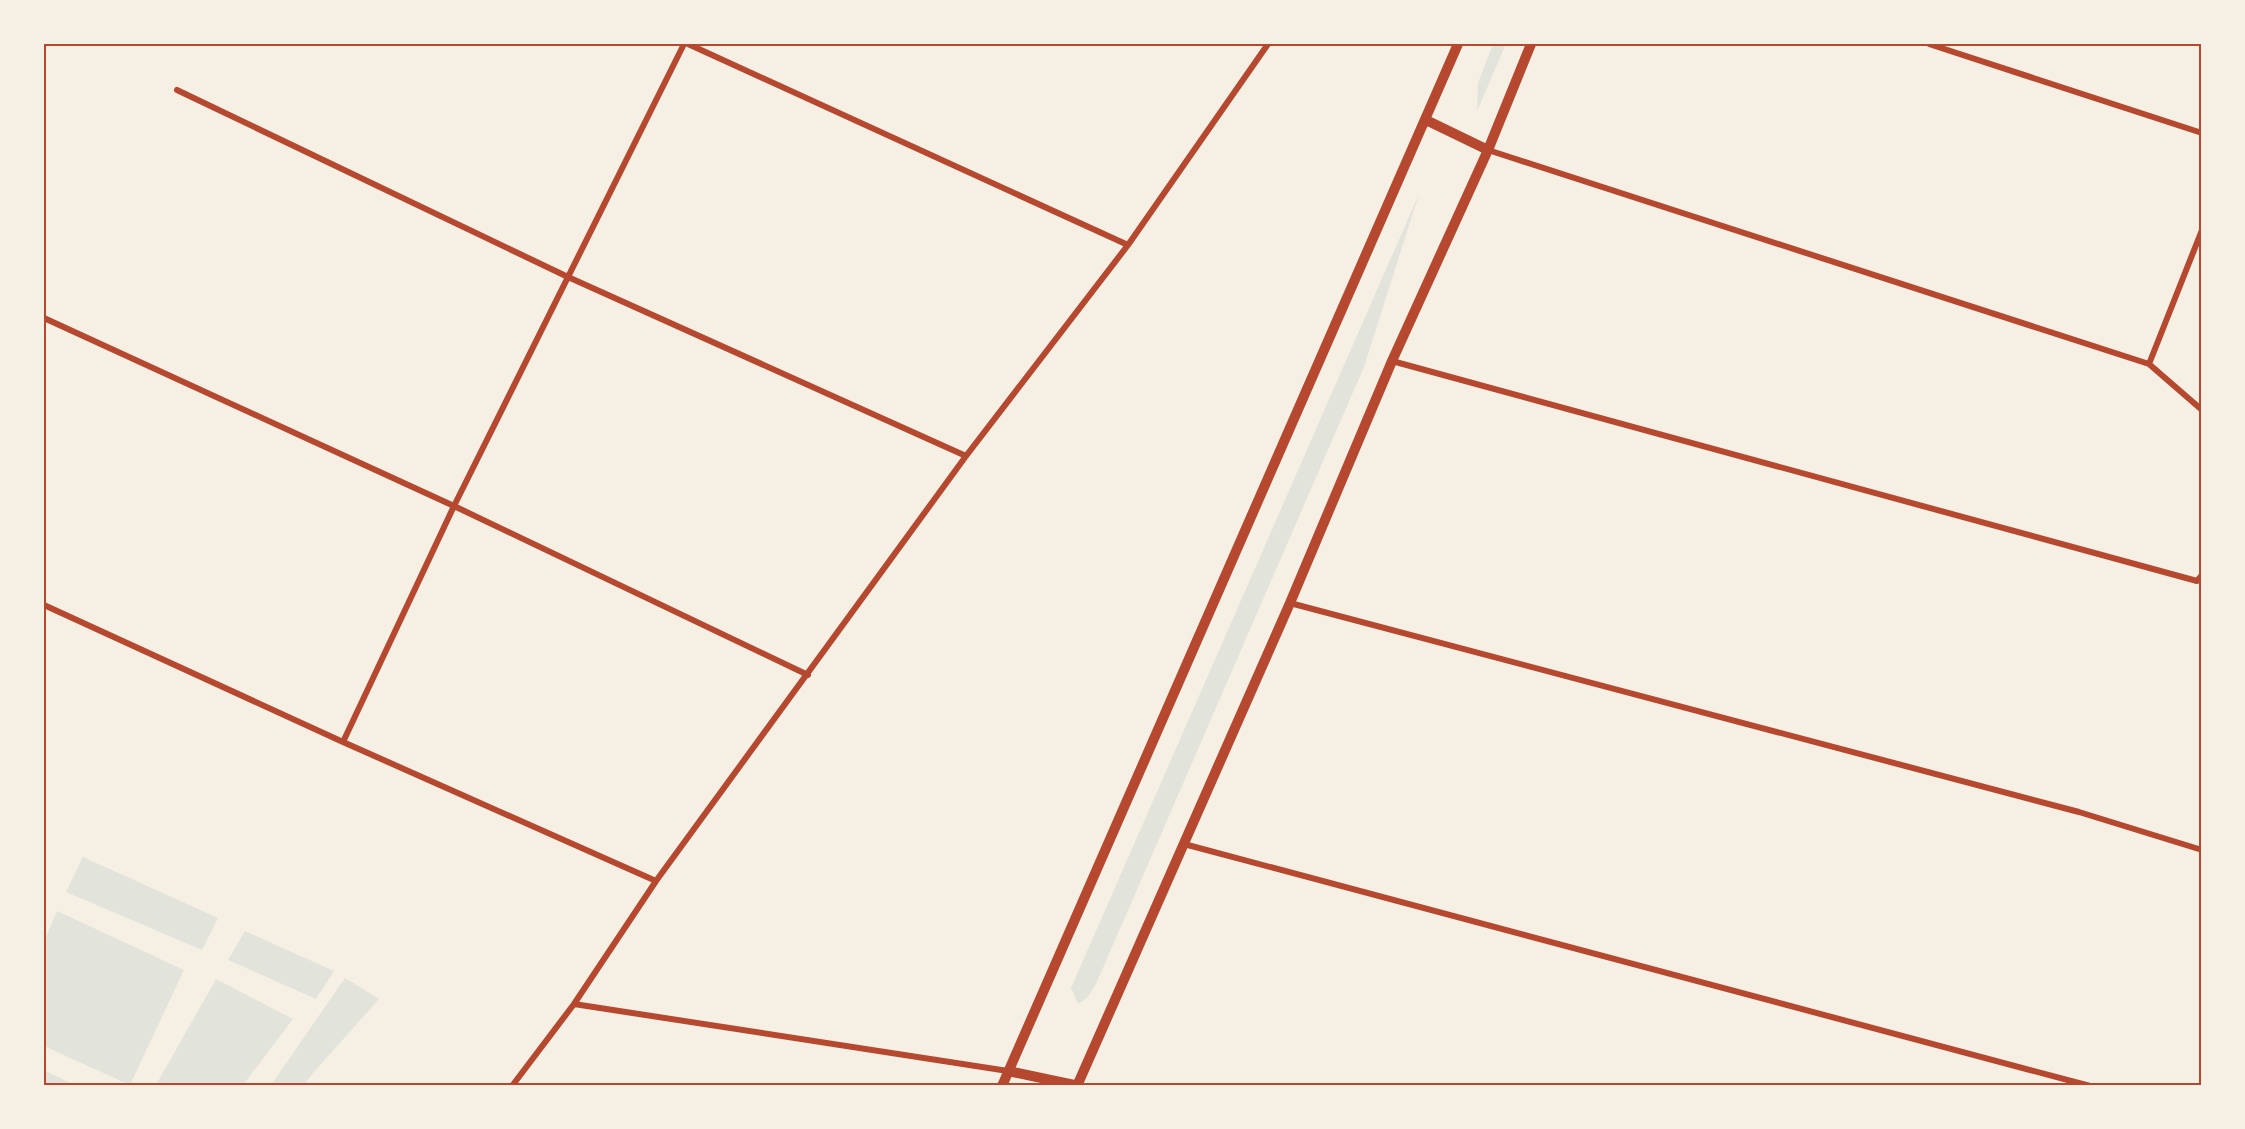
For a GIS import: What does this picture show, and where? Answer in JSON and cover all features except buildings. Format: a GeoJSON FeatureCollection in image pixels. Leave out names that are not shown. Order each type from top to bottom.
{"type":"FeatureCollection","features":[{"type":"Feature","properties":{"kind":"street"},"geometry":{"type":"LineString","coordinates":[[343,742],[454,506],[686,44],[1128,245]]}},
{"type":"Feature","properties":{"kind":"street"},"geometry":{"type":"LineString","coordinates":[[512,1086],[574,1004],[656,881],[966,456],[1128,245],[1268,44]]}},
{"type":"Feature","properties":{"kind":"street"},"geometry":{"type":"LineString","coordinates":[[1002,1086],[1458,44]]}},
{"type":"Feature","properties":{"kind":"street"},"geometry":{"type":"LineString","coordinates":[[574,1004],[1008,1071],[1078,1085],[1290,603],[1392,361],[1488,150],[1531,44]]}},
{"type":"Feature","properties":{"kind":"street"},"geometry":{"type":"LineString","coordinates":[[1929,44],[1942,46],[2202,133]]}},
{"type":"Feature","properties":{"kind":"street"},"geometry":{"type":"LineString","coordinates":[[177,90],[568,277],[966,456]]}},
{"type":"Feature","properties":{"kind":"street"},"geometry":{"type":"LineString","coordinates":[[1426,120],[1488,150],[2149,364],[2202,410]]}},
{"type":"Feature","properties":{"kind":"street"},"geometry":{"type":"LineString","coordinates":[[2149,364],[2202,230]]}},
{"type":"Feature","properties":{"kind":"street"},"geometry":{"type":"LineString","coordinates":[[44,318],[454,506],[808,675]]}},
{"type":"Feature","properties":{"kind":"street"},"geometry":{"type":"LineString","coordinates":[[1392,361],[2197,581],[2202,575]]}},
{"type":"Feature","properties":{"kind":"street"},"geometry":{"type":"LineString","coordinates":[[1290,603],[2079,812],[2202,850]]}},
{"type":"Feature","properties":{"kind":"street"},"geometry":{"type":"LineString","coordinates":[[44,605],[343,742],[656,881]]}},
{"type":"Feature","properties":{"kind":"street"},"geometry":{"type":"LineString","coordinates":[[1184,844],[2090,1086]]}},
{"type":"Feature","properties":{"kind":"shaded area"},"geometry":{"type":"Polygon","coordinates":[[[1493,44],[1506,44],[1477,111],[1478,83],[1493,44]]]}},
{"type":"Feature","properties":{"kind":"shaded area"},"geometry":{"type":"Polygon","coordinates":[[[1419,194],[1364,367],[1096,984],[1088,997],[1078,1004],[1071,988],[1419,194]]]}},
{"type":"Feature","properties":{"kind":"shaded area"},"geometry":{"type":"Polygon","coordinates":[[[83,857],[218,918],[202,950],[66,892],[83,857]]]}},
{"type":"Feature","properties":{"kind":"shaded area"},"geometry":{"type":"Polygon","coordinates":[[[57,911],[184,970],[130,1085],[44,1046],[44,942],[57,911]]]}},
{"type":"Feature","properties":{"kind":"shaded area"},"geometry":{"type":"Polygon","coordinates":[[[245,931],[334,971],[316,999],[228,960],[245,931]]]}},
{"type":"Feature","properties":{"kind":"shaded area"},"geometry":{"type":"Polygon","coordinates":[[[345,978],[379,999],[304,1085],[271,1085],[345,978]]]}},
{"type":"Feature","properties":{"kind":"shaded area"},"geometry":{"type":"Polygon","coordinates":[[[216,979],[293,1019],[243,1085],[156,1085],[216,979]]]}},
{"type":"Feature","properties":{"kind":"shaded area"},"geometry":{"type":"Polygon","coordinates":[[[44,1070],[74,1085],[44,1085],[44,1070]]]}}]}
